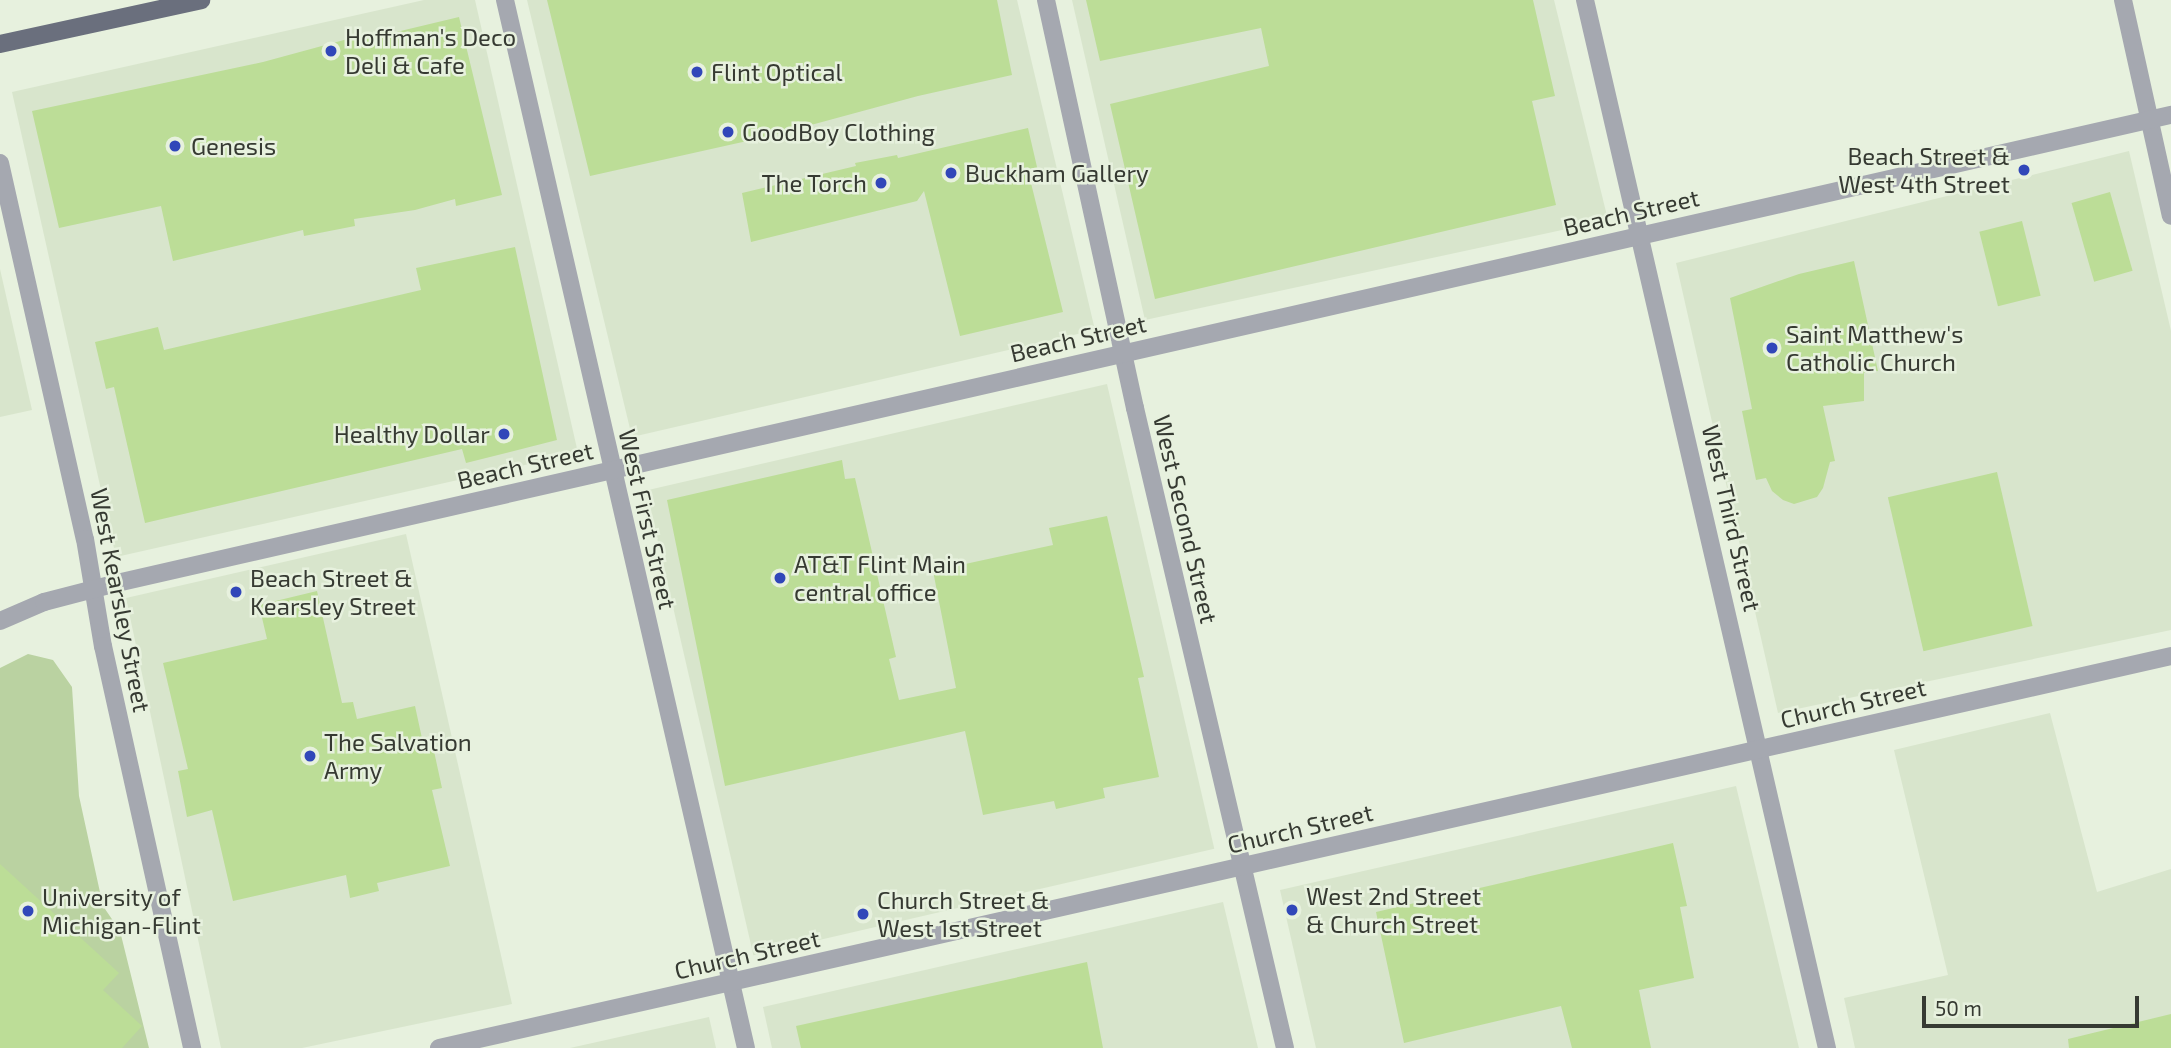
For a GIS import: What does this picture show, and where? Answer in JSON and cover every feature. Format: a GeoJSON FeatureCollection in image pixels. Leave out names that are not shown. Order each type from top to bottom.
{"type":"FeatureCollection","features":[{"type":"Feature","properties":{"kind":"main road"},"geometry":{"type":"LineString","coordinates":[[0,44],[201,0]]}},
{"type":"Feature","properties":{"kind":"street","name":"West First Street"},"geometry":{"type":"LineString","coordinates":[[505,0],[746,1048]]}},
{"type":"Feature","properties":{"kind":"street","name":"West Second Street"},"geometry":{"type":"LineString","coordinates":[[1046,0],[1123,353],[1285,1048]]}},
{"type":"Feature","properties":{"kind":"street","name":"West Third Street"},"geometry":{"type":"LineString","coordinates":[[1585,0],[1827,1048]]}},
{"type":"Feature","properties":{"kind":"street"},"geometry":{"type":"LineString","coordinates":[[2123,0],[2171,216]]}},
{"type":"Feature","properties":{"kind":"street","name":"Beach Street"},"geometry":{"type":"LineString","coordinates":[[0,621],[44,602],[93,589],[2171,115]]}},
{"type":"Feature","properties":{"kind":"street","name":"West Kearsley Street"},"geometry":{"type":"LineString","coordinates":[[0,163],[192,1048]]}},
{"type":"Feature","properties":{"kind":"street","name":"Church Street"},"geometry":{"type":"LineString","coordinates":[[439,1048],[2171,656]]}},
{"type":"Feature","properties":{"kind":"shaded area"},"geometry":{"type":"Polygon","coordinates":[[[424,0],[475,0],[578,453],[116,557],[12,92],[424,0]]]}},
{"type":"Feature","properties":{"kind":"shaded area"},"geometry":{"type":"Polygon","coordinates":[[[527,0],[1017,0],[1095,330],[632,437],[527,0]]]}},
{"type":"Feature","properties":{"kind":"shaded area"},"geometry":{"type":"Polygon","coordinates":[[[1072,0],[1554,0],[1608,220],[1145,320],[1072,0]]]}},
{"type":"Feature","properties":{"kind":"shaded area"},"geometry":{"type":"Polygon","coordinates":[[[2129,151],[2171,331],[2171,630],[1778,713],[1676,263],[2129,151]]]}},
{"type":"Feature","properties":{"kind":"shaded area"},"geometry":{"type":"Polygon","coordinates":[[[0,269],[32,410],[0,417],[0,269]]]}},
{"type":"Feature","properties":{"kind":"shaded area"},"geometry":{"type":"Polygon","coordinates":[[[1107,384],[1214,849],[753,955],[646,490],[1107,384]]]}},
{"type":"Feature","properties":{"kind":"shaded area"},"geometry":{"type":"Polygon","coordinates":[[[406,534],[512,1004],[302,1048],[221,1048],[126,598],[406,534]]]}},
{"type":"Feature","properties":{"kind":"shaded area"},"geometry":{"type":"Polygon","coordinates":[[[2050,713],[2097,892],[2171,869],[2171,1048],[1855,1048],[1844,998],[1948,975],[1894,750],[2050,713]]]}},
{"type":"Feature","properties":{"kind":"shaded area"},"geometry":{"type":"Polygon","coordinates":[[[1736,786],[1799,1048],[1316,1048],[1280,890],[1736,786]]]}},
{"type":"Feature","properties":{"kind":"shaded area"},"geometry":{"type":"Polygon","coordinates":[[[1223,902],[1258,1048],[772,1048],[763,1007],[1223,902]]]}},
{"type":"Feature","properties":{"kind":"shaded area"},"geometry":{"type":"Polygon","coordinates":[[[709,1017],[716,1048],[570,1048],[709,1017]]]}},
{"type":"Feature","properties":{"kind":"green space"},"geometry":{"type":"Polygon","coordinates":[[[28,654],[53,660],[72,687],[79,796],[103,906],[120,931],[149,1048],[0,1048],[0,668],[28,654]]]}},
{"type":"Feature","properties":{"kind":"building"},"geometry":{"type":"Polygon","coordinates":[[[547,0],[997,0],[1012,75],[918,96],[774,135],[590,176],[547,0]]]}},
{"type":"Feature","properties":{"kind":"building"},"geometry":{"type":"Polygon","coordinates":[[[1086,0],[1533,0],[1555,96],[1532,101],[1556,205],[1155,299],[1110,104],[1269,66],[1261,28],[1100,61],[1086,0]]]}},
{"type":"Feature","properties":{"kind":"building"},"geometry":{"type":"Polygon","coordinates":[[[459,17],[502,195],[456,206],[455,199],[415,210],[354,219],[355,226],[304,236],[303,230],[173,261],[161,206],[59,228],[32,111],[263,62],[366,34],[367,39],[459,17]]]}},
{"type":"Feature","properties":{"kind":"building"},"geometry":{"type":"Polygon","coordinates":[[[1028,128],[1040,180],[1027,167],[1063,312],[960,336],[924,191],[917,201],[751,242],[742,193],[856,166],[855,163],[897,155],[898,158],[1028,128]]]}},
{"type":"Feature","properties":{"kind":"building"},"geometry":{"type":"Polygon","coordinates":[[[2110,192],[2133,271],[2094,282],[2072,203],[2110,192]]]}},
{"type":"Feature","properties":{"kind":"building"},"geometry":{"type":"Polygon","coordinates":[[[2022,221],[2041,296],[1998,306],[1979,232],[2022,221]]]}},
{"type":"Feature","properties":{"kind":"building"},"geometry":{"type":"Polygon","coordinates":[[[515,247],[557,440],[466,463],[462,449],[145,523],[114,387],[106,389],[95,342],[158,327],[164,350],[421,290],[416,268],[515,247]]]}},
{"type":"Feature","properties":{"kind":"building","name":"Saint Matthew's Catholic Church"},"geometry":{"type":"Polygon","coordinates":[[[1854,261],[1878,371],[1864,373],[1864,401],[1823,406],[1835,461],[1830,462],[1823,488],[1817,497],[1794,504],[1783,500],[1772,491],[1766,478],[1756,480],[1742,411],[1752,409],[1730,298],[1799,274],[1854,261]]]}},
{"type":"Feature","properties":{"kind":"building"},"geometry":{"type":"Polygon","coordinates":[[[842,460],[845,479],[855,478],[896,657],[889,659],[899,700],[956,688],[933,571],[1053,545],[1049,528],[1107,516],[1144,677],[1138,678],[1159,777],[1103,788],[1105,798],[1056,809],[1054,801],[983,815],[965,731],[725,786],[667,500],[842,460]]]}},
{"type":"Feature","properties":{"kind":"building"},"geometry":{"type":"Polygon","coordinates":[[[1997,472],[2033,626],[1923,651],[1888,497],[1997,472]]]}},
{"type":"Feature","properties":{"kind":"building","name":"The Salvation Army"},"geometry":{"type":"Polygon","coordinates":[[[317,591],[342,703],[353,702],[357,719],[415,706],[423,743],[432,742],[442,788],[432,790],[450,866],[377,883],[379,891],[350,898],[346,875],[233,901],[212,810],[187,817],[178,771],[188,769],[163,663],[267,639],[259,605],[317,591]]]}},
{"type":"Feature","properties":{"kind":"building"},"geometry":{"type":"Polygon","coordinates":[[[1673,843],[1687,906],[1680,907],[1694,978],[1639,990],[1651,1048],[1572,1048],[1561,1006],[1404,1043],[1376,912],[1673,843]]]}},
{"type":"Feature","properties":{"kind":"building","name":"University of Michigan-Flint"},"geometry":{"type":"Polygon","coordinates":[[[0,864],[119,973],[103,990],[142,1026],[122,1048],[0,1048],[0,864]]]}},
{"type":"Feature","properties":{"kind":"building"},"geometry":{"type":"Polygon","coordinates":[[[1087,962],[1103,1048],[801,1048],[796,1026],[1087,962]]]}},
{"type":"Feature","properties":{"kind":"building"},"geometry":{"type":"Polygon","coordinates":[[[2171,1014],[2171,1048],[2069,1048],[2068,1039],[2171,1014]]]}},
{"type":"Feature","properties":{"kind":"place","name":"Hoffman's Deco Deli & Cafe"},"geometry":{"type":"Point","coordinates":[331,51]}},
{"type":"Feature","properties":{"kind":"place","name":"Flint Optical"},"geometry":{"type":"Point","coordinates":[697,72]}},
{"type":"Feature","properties":{"kind":"place","name":"GoodBoy Clothing"},"geometry":{"type":"Point","coordinates":[728,132]}},
{"type":"Feature","properties":{"kind":"place","name":"Genesis"},"geometry":{"type":"Point","coordinates":[175,146]}},
{"type":"Feature","properties":{"kind":"place","name":"Beach Street & West 4th Street"},"geometry":{"type":"Point","coordinates":[2024,170]}},
{"type":"Feature","properties":{"kind":"place","name":"Buckham Gallery"},"geometry":{"type":"Point","coordinates":[951,173]}},
{"type":"Feature","properties":{"kind":"place","name":"The Torch"},"geometry":{"type":"Point","coordinates":[881,183]}},
{"type":"Feature","properties":{"kind":"place","name":"Saint Matthew's Catholic Church"},"geometry":{"type":"Point","coordinates":[1772,348]}},
{"type":"Feature","properties":{"kind":"place","name":"Healthy Dollar"},"geometry":{"type":"Point","coordinates":[504,434]}},
{"type":"Feature","properties":{"kind":"place","name":"AT&T Flint Main central office"},"geometry":{"type":"Point","coordinates":[780,578]}},
{"type":"Feature","properties":{"kind":"place","name":"Beach Street & Kearsley Street"},"geometry":{"type":"Point","coordinates":[236,592]}},
{"type":"Feature","properties":{"kind":"place","name":"The Salvation Army"},"geometry":{"type":"Point","coordinates":[310,756]}},
{"type":"Feature","properties":{"kind":"place","name":"West 2nd Street & Church Street"},"geometry":{"type":"Point","coordinates":[1292,910]}},
{"type":"Feature","properties":{"kind":"place","name":"University of Michigan-Flint"},"geometry":{"type":"Point","coordinates":[28,911]}},
{"type":"Feature","properties":{"kind":"place","name":"Church Street & West 1st Street"},"geometry":{"type":"Point","coordinates":[863,914]}}]}
